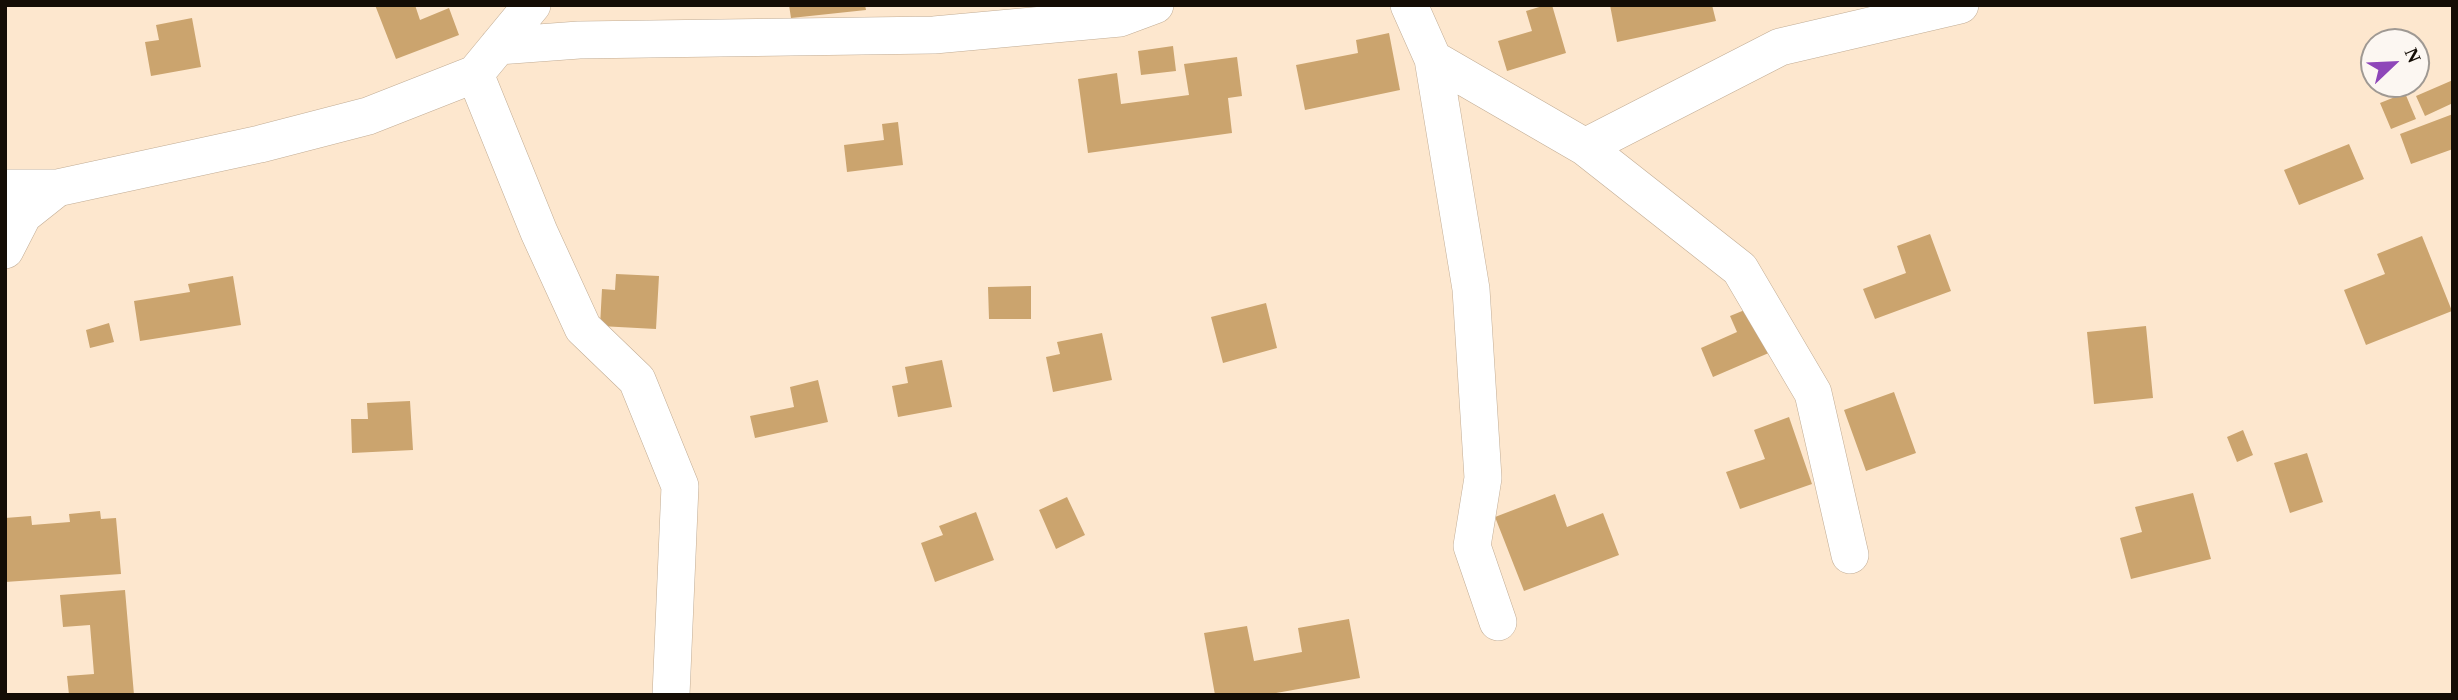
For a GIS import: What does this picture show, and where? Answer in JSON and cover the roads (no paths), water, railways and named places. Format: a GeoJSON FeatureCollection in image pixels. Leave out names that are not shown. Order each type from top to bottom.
{"type":"FeatureCollection","features":[{"type":"Feature","properties":{"kind":"street"},"geometry":{"type":"LineString","coordinates":[[5,188],[57,188],[260,144],[368,116],[475,74],[532,5]]}},
{"type":"Feature","properties":{"kind":"street"},"geometry":{"type":"LineString","coordinates":[[498,46],[579,40],[934,35],[1041,15],[1120,18],[1155,5]]}},
{"type":"Feature","properties":{"kind":"street"},"geometry":{"type":"LineString","coordinates":[[1409,5],[1433,59],[1471,289],[1483,478],[1472,546],[1498,622]]}},
{"type":"Feature","properties":{"kind":"street"},"geometry":{"type":"LineString","coordinates":[[1585,146],[1780,47],[1960,5]]}},
{"type":"Feature","properties":{"kind":"street"},"geometry":{"type":"LineString","coordinates":[[1433,59],[1585,146],[1740,269],[1813,393],[1850,555]]}},
{"type":"Feature","properties":{"kind":"street"},"geometry":{"type":"LineString","coordinates":[[475,74],[583,328],[637,380],[680,486],[671,695]]}},
{"type":"Feature","properties":{"kind":"street"},"geometry":{"type":"LineString","coordinates":[[5,250],[23,215],[57,188]]}}]}
